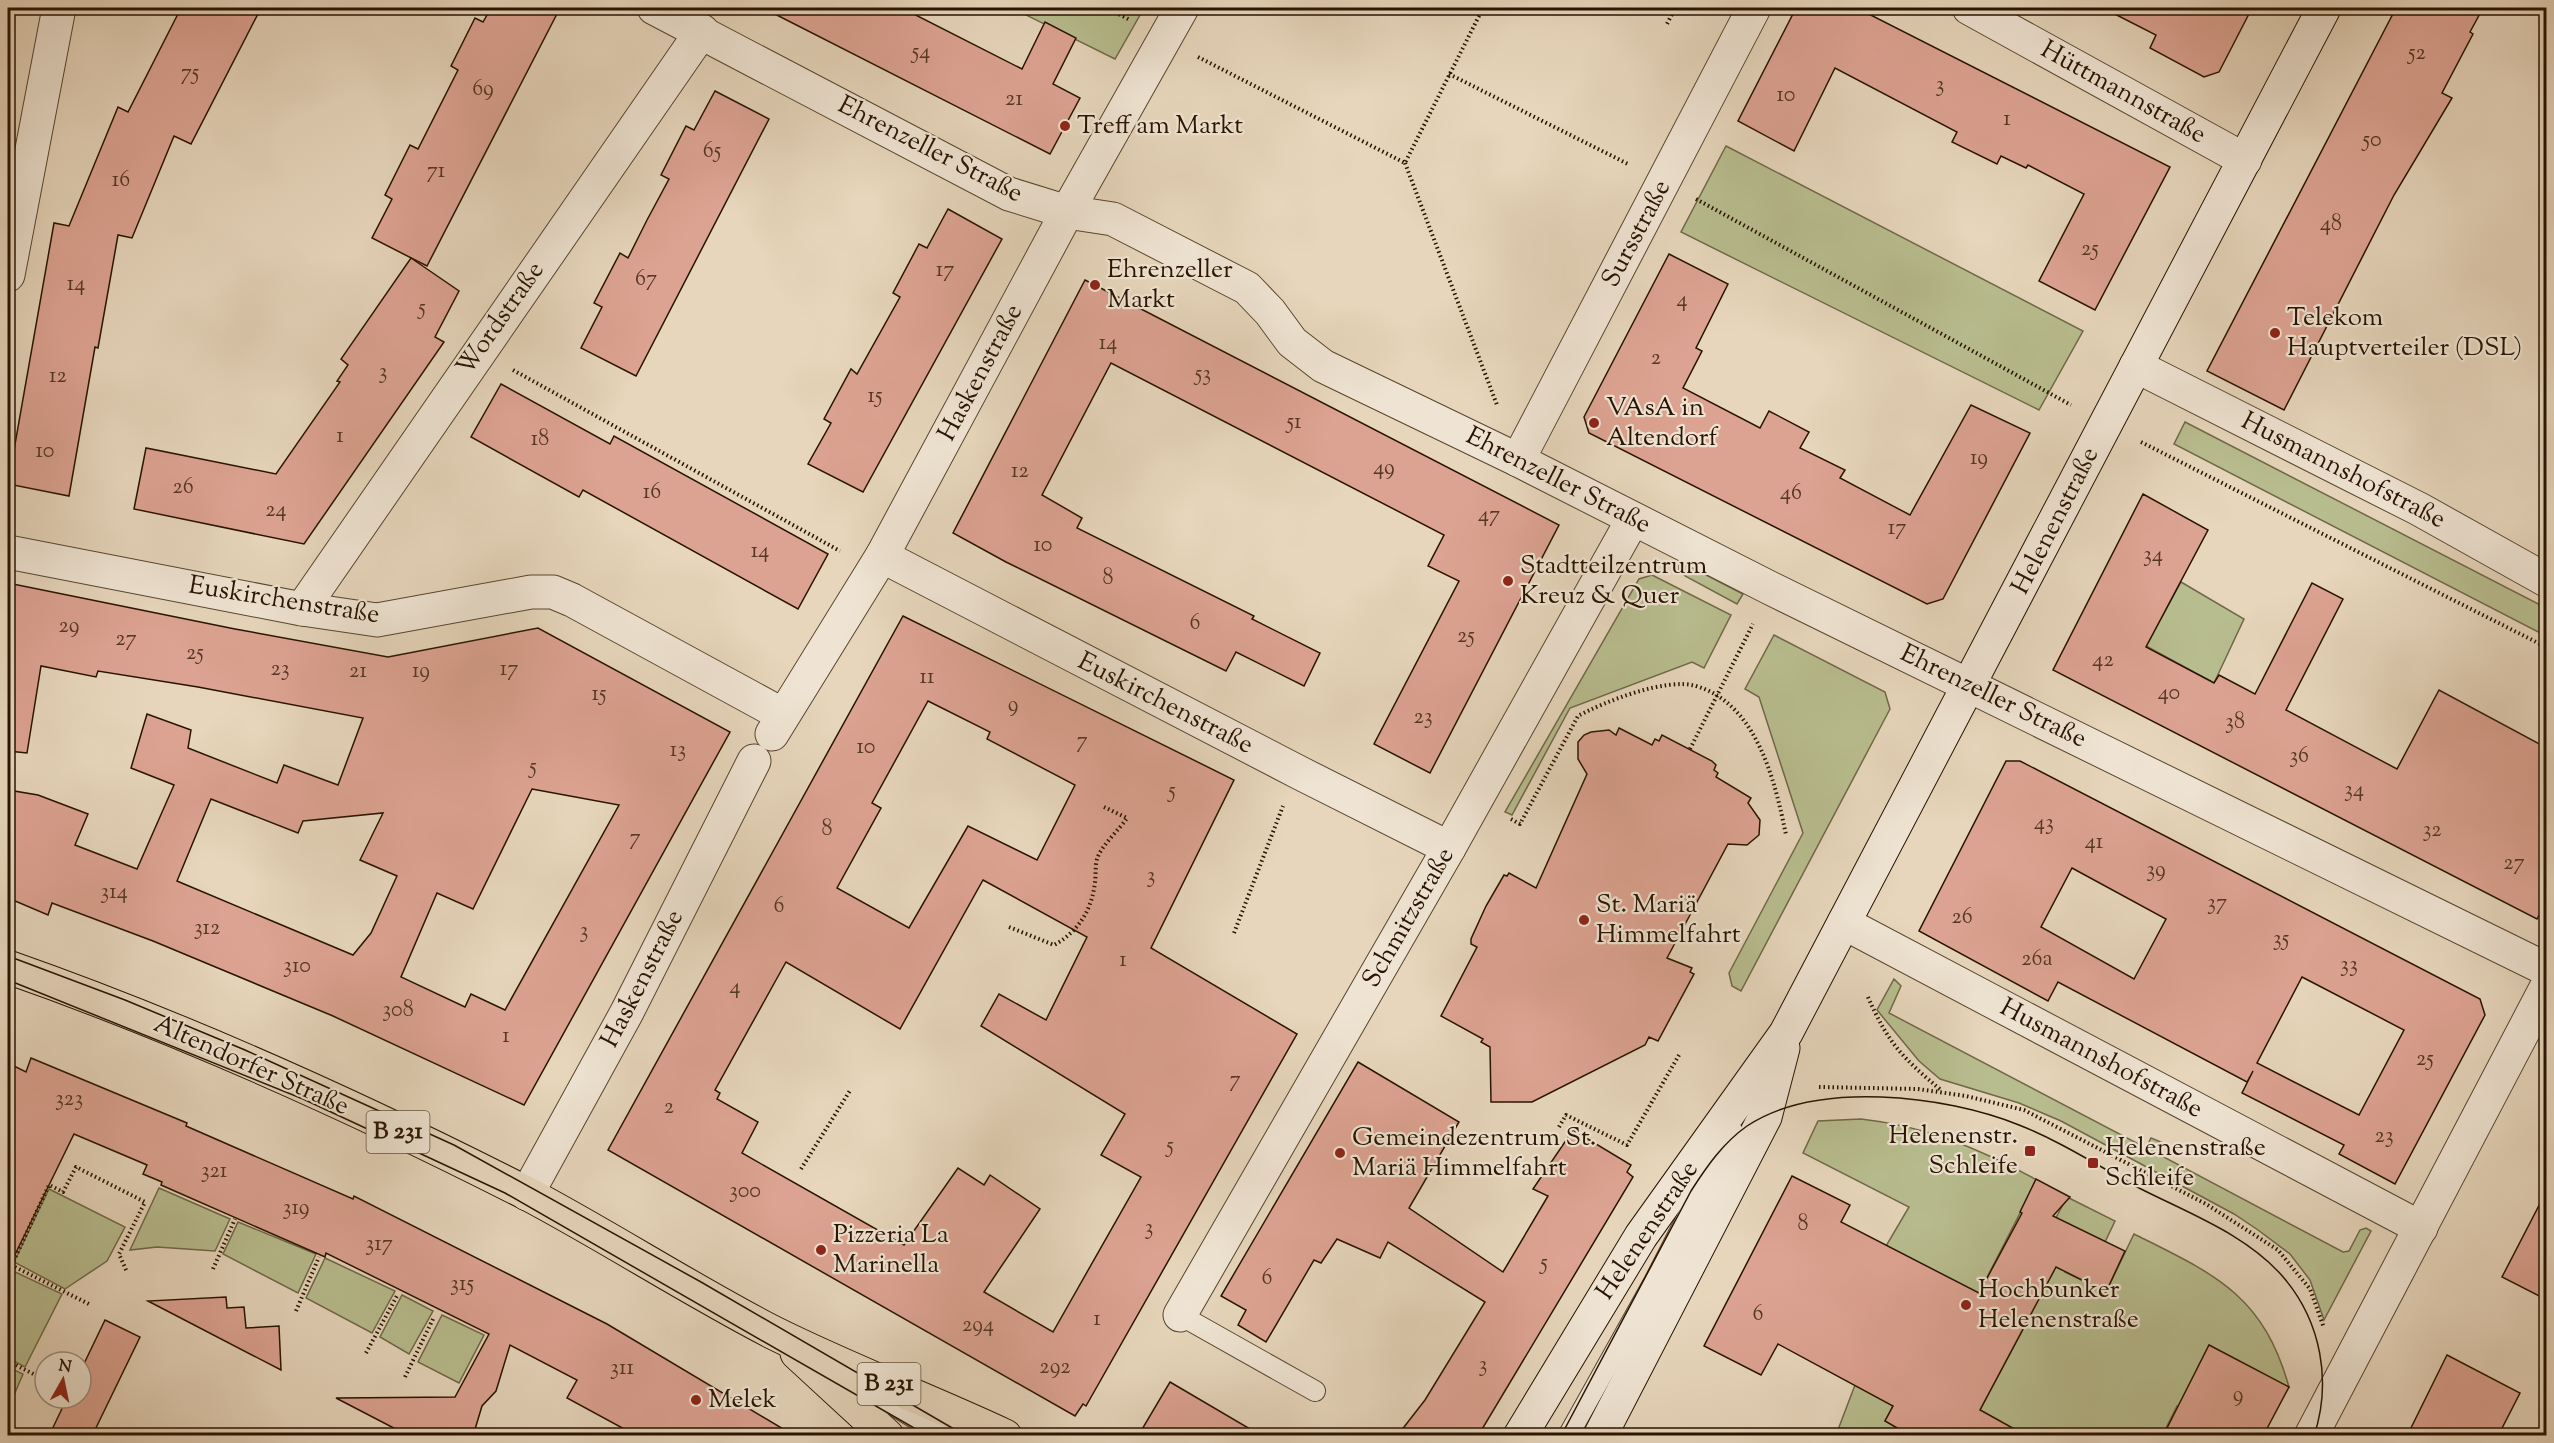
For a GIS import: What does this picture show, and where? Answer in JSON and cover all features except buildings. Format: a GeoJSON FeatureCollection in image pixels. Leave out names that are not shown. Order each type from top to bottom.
{"type":"FeatureCollection","features":[{"type":"Feature","properties":{"kind":"main road","name":"Altendorfer Straße"},"geometry":{"type":"LineString","coordinates":[[8,968],[69,988],[307,1089],[527,1194],[773,1332],[1005,1436]]}},
{"type":"Feature","properties":{"kind":"main road","name":"Altendorfer Straße"},"geometry":{"type":"LineString","coordinates":[[773,1332],[887,1436]]}},
{"type":"Feature","properties":{"kind":"street"},"geometry":{"type":"LineString","coordinates":[[8,276],[59,8]]}},
{"type":"Feature","properties":{"kind":"street","name":"Ehrenzeller Straße"},"geometry":{"type":"LineString","coordinates":[[654,8],[702,31],[1009,195],[1067,212],[1113,219],[1247,288],[1270,312],[1292,342],[1323,366],[1518,460],[1633,519],[2547,969]]}},
{"type":"Feature","properties":{"kind":"street","name":"Haskenstraße"},"geometry":{"type":"LineString","coordinates":[[777,725],[878,563],[1067,212],[1182,8]]}},
{"type":"Feature","properties":{"kind":"street","name":"Sursstraße"},"geometry":{"type":"LineString","coordinates":[[1518,460],[1754,8]]}},
{"type":"Feature","properties":{"kind":"street","name":"Hüttmannstraße"},"geometry":{"type":"LineString","coordinates":[[1969,8],[2245,160]]}},
{"type":"Feature","properties":{"kind":"street","name":"Helenenstraße"},"geometry":{"type":"LineString","coordinates":[[1520,1436],[1641,1236],[1786,1033],[2324,8]]}},
{"type":"Feature","properties":{"kind":"street","name":"Wordstraße"},"geometry":{"type":"LineString","coordinates":[[302,609],[702,31]]}},
{"type":"Feature","properties":{"kind":"street","name":"Husmannshofstraße"},"geometry":{"type":"LineString","coordinates":[[2136,366],[2419,509],[2547,580]]}},
{"type":"Feature","properties":{"kind":"street","name":"Schmitzstraße"},"geometry":{"type":"LineString","coordinates":[[1180,1315],[1449,848],[1633,519]]}},
{"type":"Feature","properties":{"kind":"street","name":"Euskirchenstraße"},"geometry":{"type":"LineString","coordinates":[[8,552],[302,609],[377,620],[531,592],[553,592],[572,600],[777,725]]}},
{"type":"Feature","properties":{"kind":"street","name":"Euskirchenstraße"},"geometry":{"type":"LineString","coordinates":[[878,563],[1449,848]]}},
{"type":"Feature","properties":{"kind":"street","name":"Haskenstraße"},"geometry":{"type":"LineString","coordinates":[[527,1194],[627,1012],[754,761]]}},
{"type":"Feature","properties":{"kind":"street","name":"Husmannshofstraße"},"geometry":{"type":"LineString","coordinates":[[1844,923],[2421,1228]]}},
{"type":"Feature","properties":{"kind":"street"},"geometry":{"type":"LineString","coordinates":[[2311,1436],[2547,988]]}},
{"type":"Feature","properties":{"kind":"street","name":"Helenenstraße"},"geometry":{"type":"LineString","coordinates":[[1600,1436],[1765,1117],[1786,1033]]}},
{"type":"Feature","properties":{"kind":"lane"},"geometry":{"type":"LineString","coordinates":[[1568,1436],[1655,1280],[1734,1127],[1786,1033]]}},
{"type":"Feature","properties":{"kind":"lane"},"geometry":{"type":"LineString","coordinates":[[1180,1315],[1315,1391]]}},
{"type":"Feature","properties":{"kind":"lane"},"geometry":{"type":"LineString","coordinates":[[773,1332],[944,1436]]}},
{"type":"Feature","properties":{"kind":"path"},"geometry":{"type":"LineString","coordinates":[[1405,163],[1483,8]]}},
{"type":"Feature","properties":{"kind":"path"},"geometry":{"type":"LineString","coordinates":[[1663,8],[1673,12],[1666,26]]}},
{"type":"Feature","properties":{"kind":"path"},"geometry":{"type":"LineString","coordinates":[[1165,39],[1405,163],[1453,295],[1518,460]]}},
{"type":"Feature","properties":{"kind":"path"},"geometry":{"type":"LineString","coordinates":[[1449,74],[1664,181],[2106,425],[2547,647]]}},
{"type":"Feature","properties":{"kind":"path"},"geometry":{"type":"LineString","coordinates":[[477,354],[502,363],[878,563]]}},
{"type":"Feature","properties":{"kind":"path"},"geometry":{"type":"LineString","coordinates":[[1690,749],[1746,637]]}},
{"type":"Feature","properties":{"kind":"path"},"geometry":{"type":"LineString","coordinates":[[1510,818],[1520,824],[1578,716],[1595,707],[1651,687],[1695,685],[1738,712],[1756,739],[1778,796],[1786,835]]}},
{"type":"Feature","properties":{"kind":"path"},"geometry":{"type":"LineString","coordinates":[[1234,933],[1285,803],[1300,773]]}},
{"type":"Feature","properties":{"kind":"path"},"geometry":{"type":"LineString","coordinates":[[1009,927],[1054,945],[1068,938],[1078,927],[1092,897],[1097,858],[1127,818],[1104,807]]}},
{"type":"Feature","properties":{"kind":"path"},"geometry":{"type":"LineString","coordinates":[[1868,997],[1880,1026],[1901,1056],[1943,1092]]}},
{"type":"Feature","properties":{"kind":"path"},"geometry":{"type":"LineString","coordinates":[[1558,1127],[1566,1115],[1627,1145],[1679,1055]]}},
{"type":"Feature","properties":{"kind":"path"},"geometry":{"type":"LineString","coordinates":[[1819,1088],[1873,1087],[1943,1092],[2024,1110],[2206,1204],[2278,1250],[2310,1289],[2331,1343],[2337,1386]]}},
{"type":"Feature","properties":{"kind":"path"},"geometry":{"type":"LineString","coordinates":[[801,1169],[851,1089]]}},
{"type":"Feature","properties":{"kind":"path"},"geometry":{"type":"LineString","coordinates":[[8,1273],[49,1185],[63,1192],[76,1167],[145,1202],[119,1254],[127,1272]]}},
{"type":"Feature","properties":{"kind":"path"},"geometry":{"type":"LineString","coordinates":[[213,1269],[235,1219]]}},
{"type":"Feature","properties":{"kind":"path"},"geometry":{"type":"LineString","coordinates":[[296,1311],[319,1257]]}},
{"type":"Feature","properties":{"kind":"path"},"geometry":{"type":"LineString","coordinates":[[11,1265],[91,1305]]}},
{"type":"Feature","properties":{"kind":"path"},"geometry":{"type":"LineString","coordinates":[[366,1353],[398,1294]]}},
{"type":"Feature","properties":{"kind":"path"},"geometry":{"type":"LineString","coordinates":[[405,1377],[433,1319]]}},
{"type":"Feature","properties":{"kind":"path"},"geometry":{"type":"LineString","coordinates":[[8,1361],[33,1374]]}},
{"type":"Feature","properties":{"kind":"green space"},"geometry":{"type":"Polygon","coordinates":[[[1012,8],[1144,8],[1115,59],[1012,8]]]}},
{"type":"Feature","properties":{"kind":"green space"},"geometry":{"type":"Polygon","coordinates":[[[1726,146],[2083,331],[2039,410],[1681,232],[1726,146]]]}},
{"type":"Feature","properties":{"kind":"green space"},"geometry":{"type":"Polygon","coordinates":[[[2185,422],[2546,608],[2546,636],[2174,444],[2185,422]]]}},
{"type":"Feature","properties":{"kind":"green space"},"geometry":{"type":"Polygon","coordinates":[[[1679,561],[1743,594],[1737,604],[1685,576],[1679,570],[1679,561]]]}},
{"type":"Feature","properties":{"kind":"green space"},"geometry":{"type":"Polygon","coordinates":[[[1652,575],[1731,615],[1704,668],[1692,662],[1570,708],[1512,815],[1505,812],[1639,579],[1652,575]]]}},
{"type":"Feature","properties":{"kind":"green space"},"geometry":{"type":"Polygon","coordinates":[[[2181,582],[2244,619],[2214,683],[2146,646],[2181,582]]]}},
{"type":"Feature","properties":{"kind":"green space"},"geometry":{"type":"Polygon","coordinates":[[[1774,635],[1885,692],[1890,709],[1741,991],[1732,986],[1729,973],[1803,833],[1759,697],[1745,689],[1774,635]]]}},
{"type":"Feature","properties":{"kind":"green space"},"geometry":{"type":"Polygon","coordinates":[[[1894,979],[1901,986],[1889,1013],[2146,1148],[2151,1138],[2163,1143],[2158,1154],[2343,1252],[2349,1251],[2360,1230],[2366,1228],[2371,1231],[2324,1320],[2310,1280],[2290,1254],[2234,1214],[2061,1121],[2019,1103],[1940,1079],[1919,1061],[1877,1010],[1894,979]]]}},
{"type":"Feature","properties":{"kind":"green space"},"geometry":{"type":"Polygon","coordinates":[[[1861,1119],[1908,1127],[1952,1140],[1995,1158],[2037,1180],[1979,1293],[1934,1329],[1885,1421],[1906,1433],[1904,1435],[1836,1435],[1855,1385],[1886,1246],[1909,1207],[1803,1153],[1818,1121],[1861,1119]]]}},
{"type":"Feature","properties":{"kind":"green space"},"geometry":{"type":"Polygon","coordinates":[[[159,1188],[230,1219],[215,1251],[157,1247],[130,1250],[159,1188]]]}},
{"type":"Feature","properties":{"kind":"green space"},"geometry":{"type":"Polygon","coordinates":[[[49,1189],[125,1227],[107,1261],[65,1289],[14,1262],[49,1189]]]}},
{"type":"Feature","properties":{"kind":"green space"},"geometry":{"type":"Polygon","coordinates":[[[2067,1197],[2115,1221],[2105,1242],[2065,1272],[2106,1292],[2134,1234],[2163,1248],[2211,1275],[2250,1308],[2265,1329],[2278,1355],[2289,1387],[2209,1345],[2197,1369],[2203,1377],[2187,1407],[2177,1406],[2165,1430],[2174,1435],[1993,1435],[2000,1421],[1980,1410],[2028,1320],[2008,1308],[2067,1197]]]}},
{"type":"Feature","properties":{"kind":"green space"},"geometry":{"type":"Polygon","coordinates":[[[238,1222],[316,1254],[298,1293],[223,1254],[238,1222]]]}},
{"type":"Feature","properties":{"kind":"green space"},"geometry":{"type":"Polygon","coordinates":[[[325,1258],[395,1291],[372,1333],[306,1298],[325,1258]]]}},
{"type":"Feature","properties":{"kind":"green space"},"geometry":{"type":"Polygon","coordinates":[[[11,1270],[62,1294],[25,1367],[8,1358],[8,1276],[11,1270]]]}},
{"type":"Feature","properties":{"kind":"green space"},"geometry":{"type":"Polygon","coordinates":[[[402,1295],[433,1311],[409,1354],[380,1337],[402,1295]]]}},
{"type":"Feature","properties":{"kind":"green space"},"geometry":{"type":"Polygon","coordinates":[[[442,1315],[484,1335],[459,1383],[418,1362],[442,1315]]]}},
{"type":"Feature","properties":{"kind":"green space"},"geometry":{"type":"Polygon","coordinates":[[[8,1367],[23,1374],[8,1409],[8,1367]]]}},
{"type":"Feature","properties":{"kind":"tram line"},"geometry":{"type":"LineString","coordinates":[[8,956],[125,1000],[245,1050],[454,1145],[701,1282],[966,1436]]}},
{"type":"Feature","properties":{"kind":"tram line"},"geometry":{"type":"LineString","coordinates":[[8,980],[303,1099],[505,1193],[928,1436]]}},
{"type":"Feature","properties":{"kind":"tram line"},"geometry":{"type":"LineString","coordinates":[[1561,1436],[1691,1191],[1723,1147],[1747,1126],[1775,1112],[1808,1102],[1881,1097],[1955,1106],[2019,1125],[2216,1226],[2253,1249],[2284,1278],[2297,1295],[2314,1333],[2320,1353],[2322,1373],[2322,1394],[2314,1436]]}},
{"type":"Feature","properties":{"kind":"place","name":"Treff am Markt"},"geometry":{"type":"Point","coordinates":[1065,126]}},
{"type":"Feature","properties":{"kind":"place","name":"Ehrenzeller Markt"},"geometry":{"type":"Point","coordinates":[1095,285]}},
{"type":"Feature","properties":{"kind":"place","name":"Telekom Hauptverteiler (DSL)"},"geometry":{"type":"Point","coordinates":[2275,333]}},
{"type":"Feature","properties":{"kind":"place","name":"VAsA in Altendorf"},"geometry":{"type":"Point","coordinates":[1594,423]}},
{"type":"Feature","properties":{"kind":"place","name":"Stadtteilzentrum Kreuz & Quer"},"geometry":{"type":"Point","coordinates":[1508,581]}},
{"type":"Feature","properties":{"kind":"place","name":"St. Mariä Himmelfahrt"},"geometry":{"type":"Point","coordinates":[1584,920]}},
{"type":"Feature","properties":{"kind":"place","name":"Helenenstr. Schleife"},"geometry":{"type":"Point","coordinates":[2030,1151]}},
{"type":"Feature","properties":{"kind":"place","name":"Gemeindezentrum St. Mariä Himmelfahrt"},"geometry":{"type":"Point","coordinates":[1340,1153]}},
{"type":"Feature","properties":{"kind":"place","name":"Helenenstraße Schleife"},"geometry":{"type":"Point","coordinates":[2093,1163]}},
{"type":"Feature","properties":{"kind":"place","name":"Pizzeria La Marinella"},"geometry":{"type":"Point","coordinates":[821,1250]}},
{"type":"Feature","properties":{"kind":"place","name":"Hochbunker Helenenstraße"},"geometry":{"type":"Point","coordinates":[1966,1305]}},
{"type":"Feature","properties":{"kind":"place","name":"Melek"},"geometry":{"type":"Point","coordinates":[696,1400]}}]}
